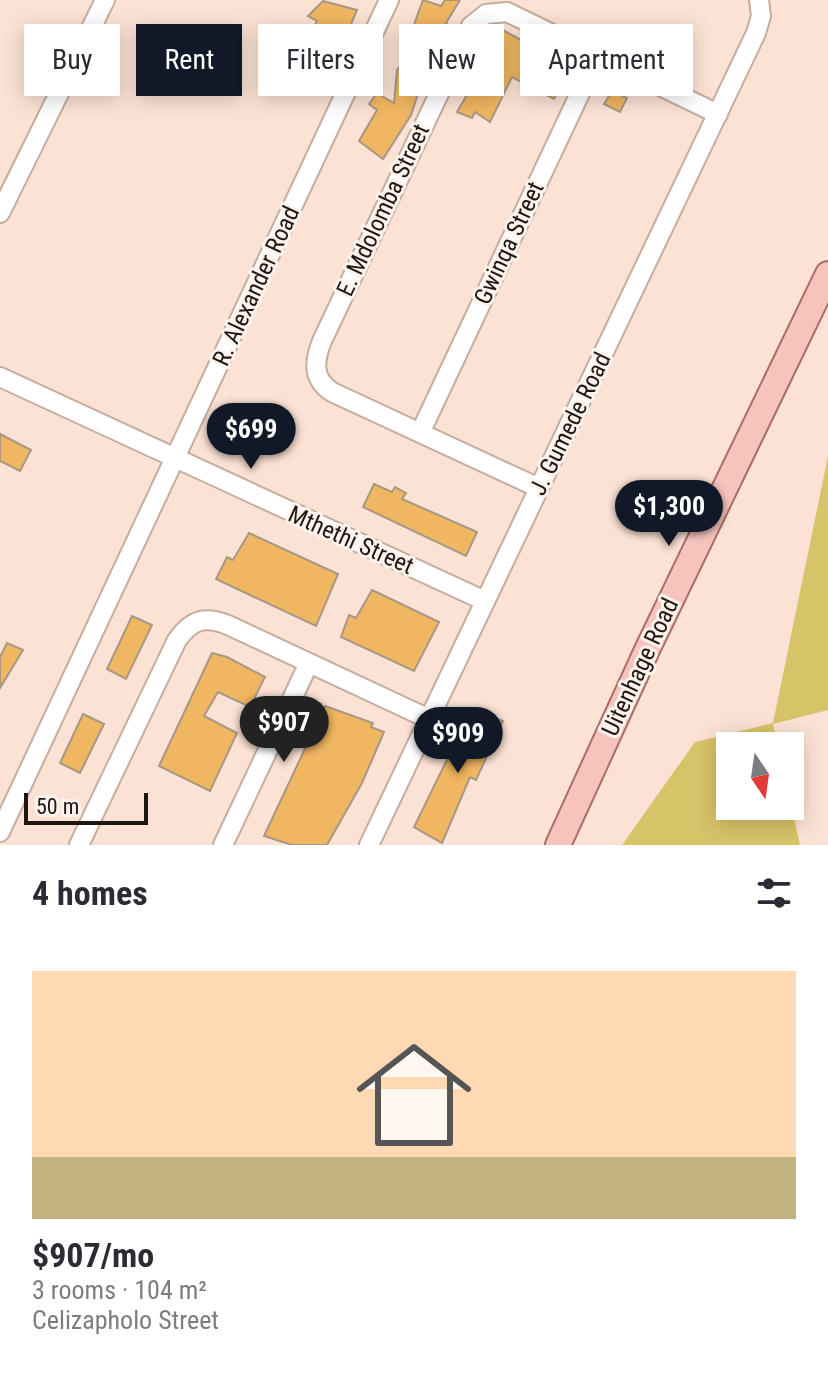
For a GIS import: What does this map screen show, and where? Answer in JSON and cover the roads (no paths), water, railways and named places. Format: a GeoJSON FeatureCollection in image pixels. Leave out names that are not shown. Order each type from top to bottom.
{"type":"FeatureCollection","features":[{"type":"Feature","properties":{"kind":"main road","name":"Uitenhage Road"},"geometry":{"type":"LineString","coordinates":[[558,845],[647,650],[828,274]]}},
{"type":"Feature","properties":{"kind":"street"},"geometry":{"type":"LineString","coordinates":[[0,213],[105,0]]}},
{"type":"Feature","properties":{"kind":"street","name":"R. Alexander Road"},"geometry":{"type":"LineString","coordinates":[[0,832],[389,0]]}},
{"type":"Feature","properties":{"kind":"street","name":"J. Gumede Road"},"geometry":{"type":"LineString","coordinates":[[369,845],[718,114],[759,23],[759,0]]}},
{"type":"Feature","properties":{"kind":"street","name":"E. Mdolomba Street"},"geometry":{"type":"LineString","coordinates":[[532,24],[507,12],[486,14],[471,26],[316,355],[320,381],[345,399],[421,431],[539,488]]}},
{"type":"Feature","properties":{"kind":"street","name":"Gwinqa Street"},"geometry":{"type":"LineString","coordinates":[[421,431],[579,96]]}},
{"type":"Feature","properties":{"kind":"street","name":"E. Mdolomba Street"},"geometry":{"type":"LineString","coordinates":[[681,96],[718,114]]}},
{"type":"Feature","properties":{"kind":"street","name":"Mthethi Street"},"geometry":{"type":"LineString","coordinates":[[0,377],[485,601]]}},
{"type":"Feature","properties":{"kind":"street"},"geometry":{"type":"LineString","coordinates":[[79,845],[177,640],[191,624],[203,619],[228,625],[429,719]]}},
{"type":"Feature","properties":{"kind":"street"},"geometry":{"type":"LineString","coordinates":[[223,845],[308,665]]}}]}
